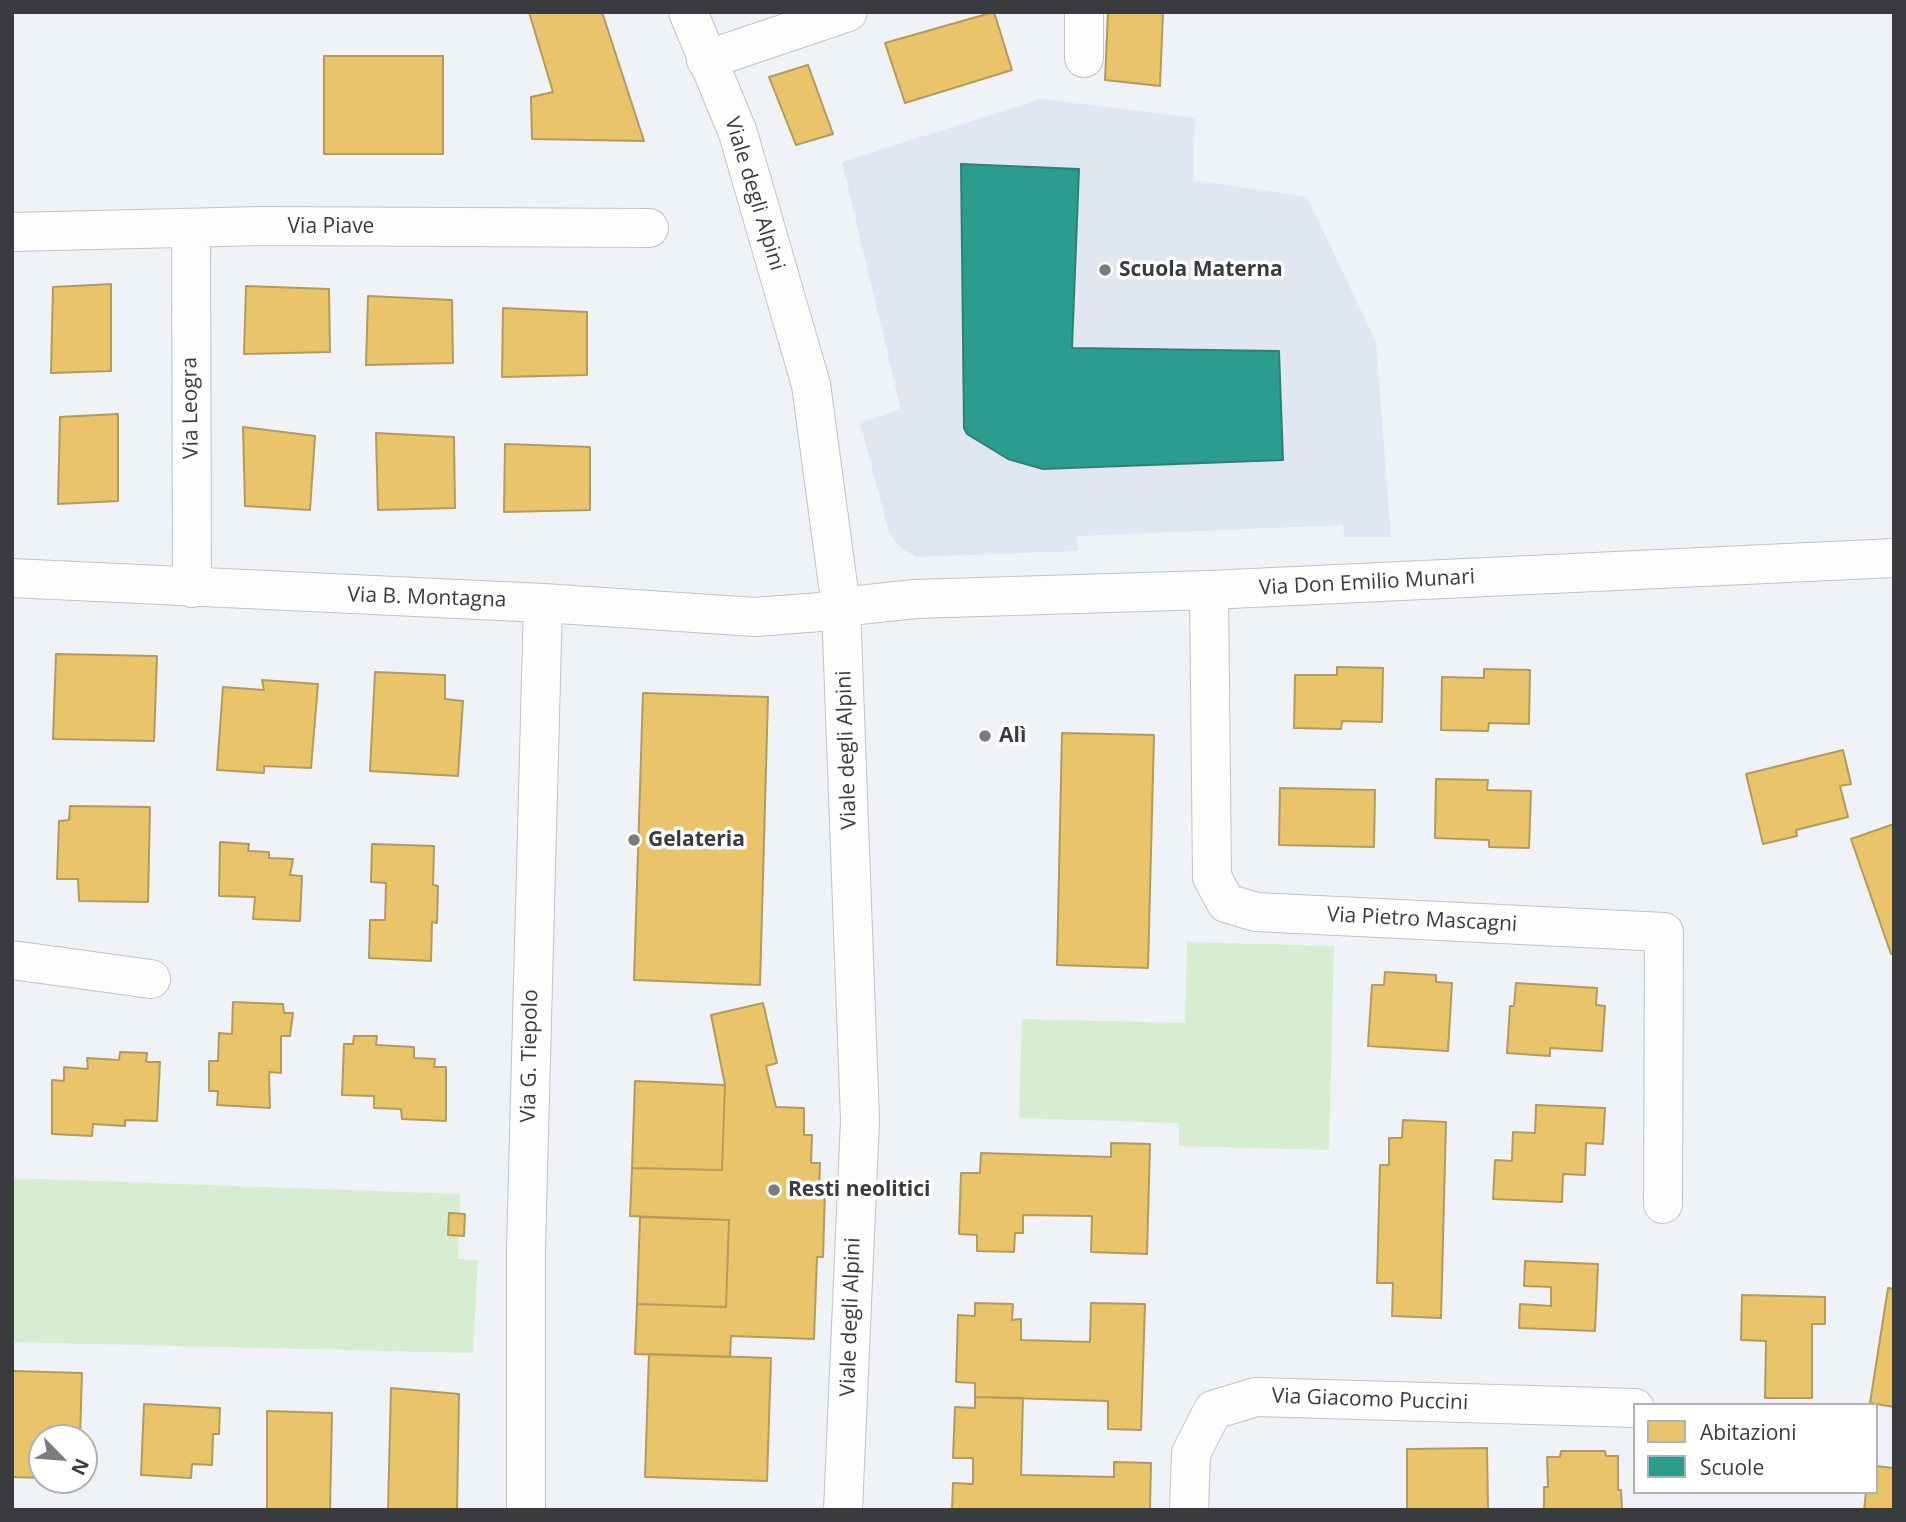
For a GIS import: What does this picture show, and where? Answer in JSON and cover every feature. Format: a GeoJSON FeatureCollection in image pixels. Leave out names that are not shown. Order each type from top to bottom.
{"type":"FeatureCollection","features":[{"type":"Feature","properties":{"kind":"street","name":"Viale degli Alpini"},"geometry":{"type":"LineString","coordinates":[[688,12],[738,134],[811,385],[841,607],[860,1120],[843,1510]]}},
{"type":"Feature","properties":{"kind":"street"},"geometry":{"type":"LineString","coordinates":[[706,60],[848,12]]}},
{"type":"Feature","properties":{"kind":"street"},"geometry":{"type":"LineString","coordinates":[[1084,12],[1084,58]]}},
{"type":"Feature","properties":{"kind":"street","name":"Via Piave"},"geometry":{"type":"LineString","coordinates":[[12,232],[191,228],[649,228]]}},
{"type":"Feature","properties":{"kind":"street","name":"Via Leogra"},"geometry":{"type":"LineString","coordinates":[[191,228],[192,587]]}},
{"type":"Feature","properties":{"kind":"street","name":"Via Don Emilio Munari"},"geometry":{"type":"LineString","coordinates":[[841,607],[915,599],[1209,590],[1894,558]]}},
{"type":"Feature","properties":{"kind":"street","name":"Via B. Montagna"},"geometry":{"type":"LineString","coordinates":[[12,578],[542,603],[755,617],[820,612],[841,607]]}},
{"type":"Feature","properties":{"kind":"street","name":"Via Pietro Mascagni"},"geometry":{"type":"LineString","coordinates":[[1209,590],[1212,877],[1226,903],[1256,912],[1664,932],[1663,1204]]}},
{"type":"Feature","properties":{"kind":"street","name":"Via G. Tiepolo"},"geometry":{"type":"LineString","coordinates":[[526,1510],[526,1248],[542,603]]}},
{"type":"Feature","properties":{"kind":"street"},"geometry":{"type":"LineString","coordinates":[[12,960],[151,979]]}},
{"type":"Feature","properties":{"kind":"street","name":"Via Giacomo Puccini"},"geometry":{"type":"LineString","coordinates":[[1189,1510],[1191,1453],[1213,1410],[1255,1397],[1633,1408]]}},
{"type":"Feature","properties":{"kind":"shaded area","name":"Scuola Materna"},"geometry":{"type":"Polygon","coordinates":[[[1041,99],[1195,118],[1193,180],[1307,197],[1376,342],[1391,537],[1344,537],[1343,525],[1077,536],[1078,551],[916,557],[899,546],[889,533],[860,422],[901,410],[842,162],[1041,99]]]}},
{"type":"Feature","properties":{"kind":"green space"},"geometry":{"type":"Polygon","coordinates":[[[1187,942],[1334,946],[1329,1150],[1179,1146],[1179,1123],[1019,1118],[1022,1019],[1185,1023],[1187,942]]]}},
{"type":"Feature","properties":{"kind":"green space"},"geometry":{"type":"Polygon","coordinates":[[[12,1178],[460,1194],[458,1259],[478,1260],[473,1353],[12,1342],[12,1178]]]}},
{"type":"Feature","properties":{"kind":"building: Abitazioni"},"geometry":{"type":"Polygon","coordinates":[[[529,12],[602,12],[644,141],[532,139],[531,97],[553,92],[529,12]]]}},
{"type":"Feature","properties":{"kind":"building: Abitazioni"},"geometry":{"type":"Polygon","coordinates":[[[994,12],[1012,70],[905,103],[885,43],[994,12]]]}},
{"type":"Feature","properties":{"kind":"building: Abitazioni"},"geometry":{"type":"Polygon","coordinates":[[[1108,12],[1163,12],[1160,86],[1105,80],[1108,12]]]}},
{"type":"Feature","properties":{"kind":"building: Abitazioni"},"geometry":{"type":"Polygon","coordinates":[[[324,56],[443,56],[443,154],[324,154],[324,56]]]}},
{"type":"Feature","properties":{"kind":"building: Abitazioni"},"geometry":{"type":"Polygon","coordinates":[[[808,65],[833,134],[796,145],[769,77],[808,65]]]}},
{"type":"Feature","properties":{"kind":"building: Abitazioni"},"geometry":{"type":"Polygon","coordinates":[[[111,284],[111,371],[51,373],[53,287],[111,284]]]}},
{"type":"Feature","properties":{"kind":"building: Abitazioni"},"geometry":{"type":"Polygon","coordinates":[[[246,286],[329,289],[330,352],[244,354],[246,286]]]}},
{"type":"Feature","properties":{"kind":"building: Abitazioni"},"geometry":{"type":"Polygon","coordinates":[[[368,296],[452,300],[453,363],[366,365],[368,296]]]}},
{"type":"Feature","properties":{"kind":"building: Abitazioni"},"geometry":{"type":"Polygon","coordinates":[[[503,308],[587,312],[587,375],[502,377],[503,308]]]}},
{"type":"Feature","properties":{"kind":"building: Abitazioni"},"geometry":{"type":"Polygon","coordinates":[[[118,414],[118,501],[58,504],[60,417],[118,414]]]}},
{"type":"Feature","properties":{"kind":"building: Abitazioni"},"geometry":{"type":"Polygon","coordinates":[[[243,427],[315,436],[310,510],[245,506],[243,427]]]}},
{"type":"Feature","properties":{"kind":"building: Abitazioni"},"geometry":{"type":"Polygon","coordinates":[[[376,433],[454,437],[455,508],[378,510],[376,433]]]}},
{"type":"Feature","properties":{"kind":"building: Abitazioni"},"geometry":{"type":"Polygon","coordinates":[[[505,444],[590,447],[590,510],[504,512],[505,444]]]}},
{"type":"Feature","properties":{"kind":"building: Abitazioni"},"geometry":{"type":"Polygon","coordinates":[[[56,654],[157,656],[154,741],[53,739],[56,654]]]}},
{"type":"Feature","properties":{"kind":"building: Abitazioni"},"geometry":{"type":"Polygon","coordinates":[[[1337,667],[1383,668],[1382,722],[1342,721],[1341,729],[1294,728],[1295,675],[1337,675],[1337,667]]]}},
{"type":"Feature","properties":{"kind":"building: Abitazioni"},"geometry":{"type":"Polygon","coordinates":[[[1484,669],[1530,670],[1529,724],[1489,723],[1488,731],[1441,730],[1442,677],[1484,678],[1484,669]]]}},
{"type":"Feature","properties":{"kind":"building: Abitazioni"},"geometry":{"type":"Polygon","coordinates":[[[375,672],[445,675],[445,699],[463,701],[458,776],[370,771],[375,672]]]}},
{"type":"Feature","properties":{"kind":"building: Abitazioni"},"geometry":{"type":"Polygon","coordinates":[[[262,680],[318,684],[311,768],[264,766],[264,773],[217,770],[223,687],[264,690],[262,680]]]}},
{"type":"Feature","properties":{"kind":"building: Abitazioni"},"geometry":{"type":"Polygon","coordinates":[[[643,693],[768,697],[760,985],[634,980],[643,693]]]}},
{"type":"Feature","properties":{"kind":"building: Abitazioni"},"geometry":{"type":"Polygon","coordinates":[[[1062,733],[1154,735],[1148,968],[1057,965],[1062,733]]]}},
{"type":"Feature","properties":{"kind":"building: Abitazioni"},"geometry":{"type":"Polygon","coordinates":[[[1843,750],[1851,784],[1840,786],[1848,817],[1796,830],[1797,836],[1763,844],[1746,774],[1843,750]]]}},
{"type":"Feature","properties":{"kind":"building: Abitazioni"},"geometry":{"type":"Polygon","coordinates":[[[1436,779],[1488,780],[1487,790],[1531,791],[1529,848],[1489,847],[1489,840],[1435,838],[1436,779]]]}},
{"type":"Feature","properties":{"kind":"building: Abitazioni"},"geometry":{"type":"Polygon","coordinates":[[[1280,788],[1375,790],[1374,847],[1279,845],[1280,788]]]}},
{"type":"Feature","properties":{"kind":"building: Abitazioni"},"geometry":{"type":"Polygon","coordinates":[[[70,806],[150,807],[148,902],[79,901],[78,879],[57,879],[59,821],[69,820],[70,806]]]}},
{"type":"Feature","properties":{"kind":"building: Abitazioni"},"geometry":{"type":"Polygon","coordinates":[[[1894,824],[1894,953],[1891,954],[1851,839],[1894,824]]]}},
{"type":"Feature","properties":{"kind":"building: Abitazioni"},"geometry":{"type":"Polygon","coordinates":[[[220,842],[249,844],[248,851],[269,852],[269,858],[293,859],[290,875],[302,876],[300,921],[253,919],[255,897],[219,896],[220,842]]]}},
{"type":"Feature","properties":{"kind":"building: Abitazioni"},"geometry":{"type":"Polygon","coordinates":[[[372,844],[434,846],[433,885],[438,886],[437,923],[432,922],[431,961],[369,958],[370,920],[385,920],[386,883],[371,882],[372,844]]]}},
{"type":"Feature","properties":{"kind":"building: Abitazioni"},"geometry":{"type":"Polygon","coordinates":[[[1385,972],[1436,975],[1436,982],[1452,983],[1448,1051],[1368,1046],[1372,985],[1384,985],[1385,972]]]}},
{"type":"Feature","properties":{"kind":"building: Abitazioni"},"geometry":{"type":"Polygon","coordinates":[[[1516,983],[1597,988],[1596,1005],[1605,1006],[1602,1051],[1550,1048],[1550,1056],[1507,1053],[1510,1006],[1514,1006],[1516,983]]]}},
{"type":"Feature","properties":{"kind":"building: Abitazioni"},"geometry":{"type":"Polygon","coordinates":[[[233,1002],[283,1004],[284,1013],[293,1013],[290,1036],[281,1036],[281,1073],[269,1072],[270,1108],[217,1105],[218,1091],[209,1091],[209,1061],[218,1061],[219,1033],[232,1034],[233,1002]]]}},
{"type":"Feature","properties":{"kind":"building: Abitazioni"},"geometry":{"type":"Polygon","coordinates":[[[763,1003],[777,1063],[766,1066],[776,1107],[804,1108],[804,1135],[812,1135],[811,1163],[820,1163],[819,1192],[825,1192],[823,1257],[817,1257],[814,1339],[731,1336],[730,1357],[635,1354],[637,1304],[726,1307],[729,1220],[630,1216],[632,1168],[722,1170],[725,1085],[711,1015],[763,1003]]]}},
{"type":"Feature","properties":{"kind":"building: Abitazioni"},"geometry":{"type":"Polygon","coordinates":[[[354,1036],[377,1036],[376,1045],[414,1047],[414,1058],[435,1059],[434,1067],[446,1067],[446,1121],[402,1119],[401,1109],[374,1108],[374,1096],[342,1095],[344,1044],[353,1044],[354,1036]]]}},
{"type":"Feature","properties":{"kind":"building: Abitazioni"},"geometry":{"type":"Polygon","coordinates":[[[120,1052],[147,1053],[146,1062],[160,1062],[157,1121],[125,1120],[125,1126],[93,1124],[92,1136],[52,1134],[52,1080],[64,1081],[64,1067],[88,1069],[87,1058],[119,1060],[120,1052]]]}},
{"type":"Feature","properties":{"kind":"building: Abitazioni"},"geometry":{"type":"Polygon","coordinates":[[[635,1081],[725,1085],[722,1170],[632,1168],[635,1081]]]}},
{"type":"Feature","properties":{"kind":"building: Abitazioni"},"geometry":{"type":"Polygon","coordinates":[[[1536,1105],[1605,1108],[1603,1144],[1586,1143],[1585,1175],[1563,1174],[1562,1202],[1493,1199],[1495,1160],[1512,1161],[1513,1132],[1535,1133],[1536,1105]]]}},
{"type":"Feature","properties":{"kind":"building: Abitazioni"},"geometry":{"type":"Polygon","coordinates":[[[1403,1120],[1446,1122],[1441,1318],[1392,1316],[1393,1283],[1377,1283],[1380,1165],[1389,1165],[1389,1138],[1402,1138],[1403,1120]]]}},
{"type":"Feature","properties":{"kind":"building: Abitazioni"},"geometry":{"type":"Polygon","coordinates":[[[1111,1143],[1150,1144],[1147,1254],[1091,1252],[1092,1216],[1023,1215],[1023,1233],[1015,1233],[1014,1252],[977,1251],[977,1235],[959,1234],[961,1173],[980,1173],[981,1153],[1111,1157],[1111,1143]]]}},
{"type":"Feature","properties":{"kind":"building: Abitazioni"},"geometry":{"type":"Polygon","coordinates":[[[449,1213],[465,1214],[464,1236],[448,1235],[449,1213]]]}},
{"type":"Feature","properties":{"kind":"building: Abitazioni"},"geometry":{"type":"Polygon","coordinates":[[[640,1217],[729,1220],[726,1307],[637,1304],[640,1217]]]}},
{"type":"Feature","properties":{"kind":"building: Abitazioni"},"geometry":{"type":"Polygon","coordinates":[[[1525,1261],[1598,1264],[1595,1331],[1519,1328],[1520,1304],[1551,1306],[1551,1287],[1524,1286],[1525,1261]]]}},
{"type":"Feature","properties":{"kind":"building: Abitazioni"},"geometry":{"type":"Polygon","coordinates":[[[1888,1288],[1894,1289],[1894,1407],[1870,1403],[1888,1288]]]}},
{"type":"Feature","properties":{"kind":"building: Abitazioni"},"geometry":{"type":"Polygon","coordinates":[[[1742,1295],[1825,1297],[1825,1324],[1812,1324],[1812,1398],[1765,1398],[1766,1341],[1741,1340],[1742,1295]]]}},
{"type":"Feature","properties":{"kind":"building: Abitazioni"},"geometry":{"type":"Polygon","coordinates":[[[975,1303],[1013,1304],[1012,1320],[1021,1319],[1021,1340],[1090,1342],[1091,1303],[1145,1304],[1141,1430],[1108,1429],[1108,1401],[975,1397],[975,1383],[956,1382],[958,1315],[975,1316],[975,1303]]]}},
{"type":"Feature","properties":{"kind":"building: Abitazioni"},"geometry":{"type":"Polygon","coordinates":[[[649,1354],[771,1358],[767,1481],[645,1477],[649,1354]]]}},
{"type":"Feature","properties":{"kind":"building: Abitazioni"},"geometry":{"type":"Polygon","coordinates":[[[12,1371],[82,1373],[80,1424],[28,1424],[28,1478],[12,1477],[12,1371]]]}},
{"type":"Feature","properties":{"kind":"building: Abitazioni"},"geometry":{"type":"Polygon","coordinates":[[[391,1388],[459,1394],[457,1510],[388,1510],[391,1388]]]}},
{"type":"Feature","properties":{"kind":"building: Abitazioni"},"geometry":{"type":"Polygon","coordinates":[[[975,1397],[1023,1398],[1021,1475],[1114,1477],[1114,1462],[1151,1463],[1150,1510],[952,1510],[953,1483],[973,1484],[973,1458],[953,1458],[955,1407],[975,1408],[975,1397]]]}},
{"type":"Feature","properties":{"kind":"building: Abitazioni"},"geometry":{"type":"Polygon","coordinates":[[[144,1404],[220,1408],[219,1434],[213,1434],[212,1465],[192,1464],[191,1478],[141,1475],[144,1404]]]}},
{"type":"Feature","properties":{"kind":"building: Abitazioni"},"geometry":{"type":"Polygon","coordinates":[[[267,1411],[332,1413],[330,1510],[267,1510],[267,1411]]]}},
{"type":"Feature","properties":{"kind":"building: Abitazioni"},"geometry":{"type":"Polygon","coordinates":[[[1487,1448],[1488,1510],[1407,1510],[1407,1449],[1487,1448]]]}},
{"type":"Feature","properties":{"kind":"building: Abitazioni"},"geometry":{"type":"Polygon","coordinates":[[[1561,1451],[1605,1451],[1606,1456],[1618,1456],[1618,1490],[1621,1490],[1622,1510],[1544,1510],[1544,1487],[1548,1487],[1547,1457],[1560,1457],[1561,1451]]]}},
{"type":"Feature","properties":{"kind":"building: Abitazioni"},"geometry":{"type":"Polygon","coordinates":[[[1878,1466],[1894,1468],[1894,1510],[1864,1510],[1866,1494],[1878,1494],[1878,1466]]]}},
{"type":"Feature","properties":{"kind":"building: Scuole"},"geometry":{"type":"Polygon","coordinates":[[[961,164],[1079,169],[1072,348],[1279,351],[1283,460],[1043,469],[1008,459],[967,434],[964,428],[961,164]]]}},
{"type":"Feature","properties":{"kind":"place","name":"Scuola Materna"},"geometry":{"type":"Point","coordinates":[1105,270]}},
{"type":"Feature","properties":{"kind":"place","name":"Alì"},"geometry":{"type":"Point","coordinates":[985,736]}},
{"type":"Feature","properties":{"kind":"place","name":"Gelateria"},"geometry":{"type":"Point","coordinates":[634,840]}},
{"type":"Feature","properties":{"kind":"place","name":"Resti neolitici"},"geometry":{"type":"Point","coordinates":[774,1190]}}]}
